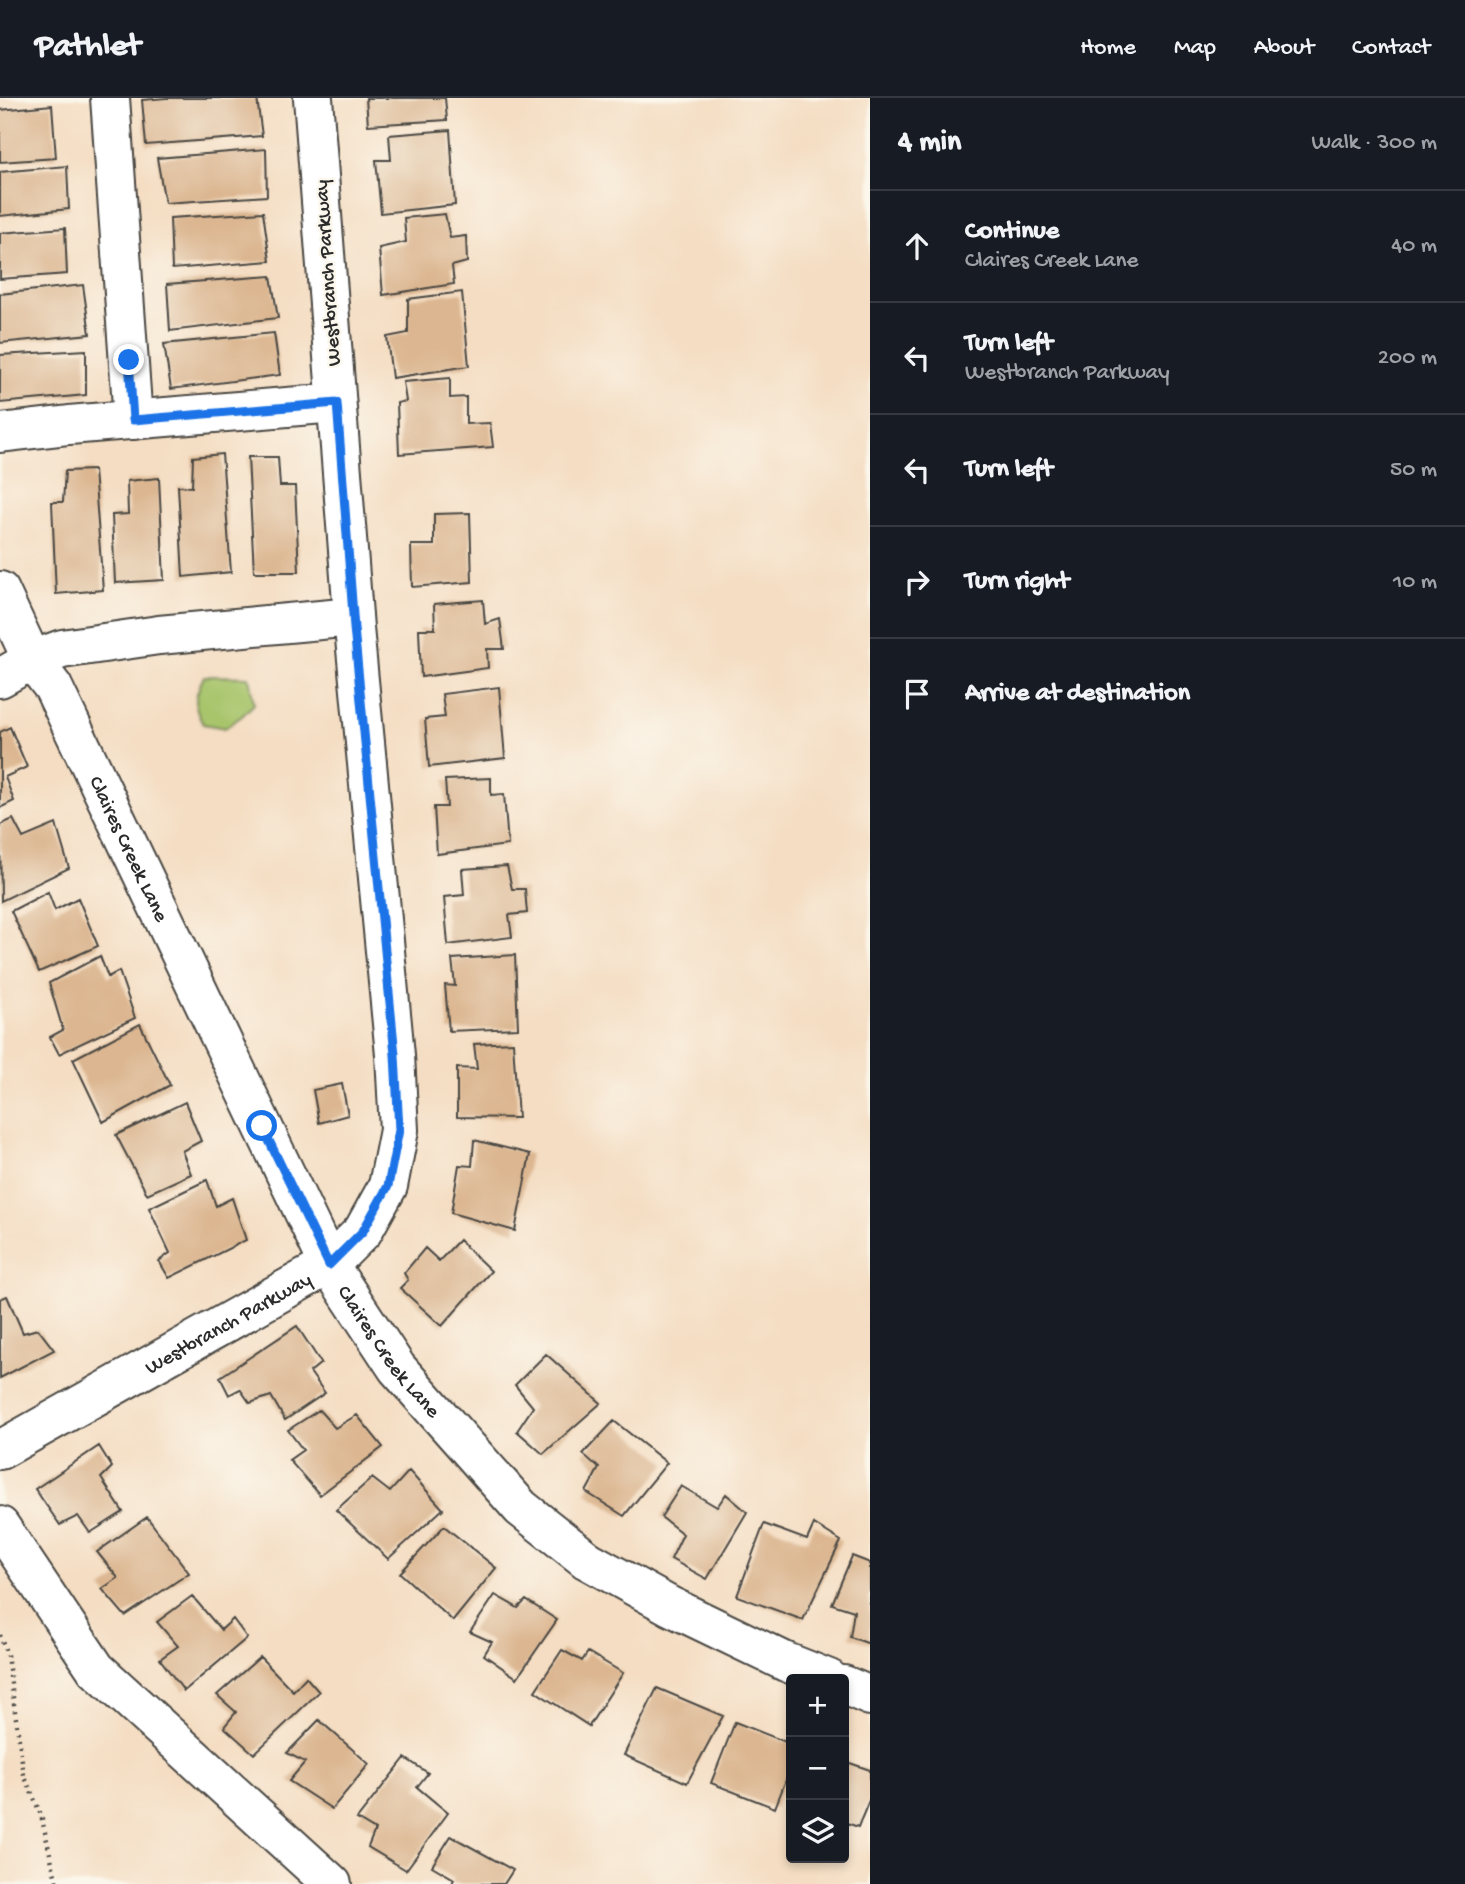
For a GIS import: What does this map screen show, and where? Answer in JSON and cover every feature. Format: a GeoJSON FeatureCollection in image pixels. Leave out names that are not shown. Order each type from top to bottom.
{"type":"FeatureCollection","features":[{"type":"Feature","properties":{"kind":"street"},"geometry":{"type":"LineString","coordinates":[[110,98],[133,420]]}},
{"type":"Feature","properties":{"kind":"street","name":"Westbranch Parkway"},"geometry":{"type":"LineString","coordinates":[[0,1450],[329,1265],[363,1231],[388,1186],[399,1130],[395,1055],[353,617],[313,98]]}},
{"type":"Feature","properties":{"kind":"street"},"geometry":{"type":"LineString","coordinates":[[0,433],[337,403]]}},
{"type":"Feature","properties":{"kind":"street","name":"Claires Creek Lane"},"geometry":{"type":"LineString","coordinates":[[0,591],[16,669],[53,687],[329,1265],[397,1368],[521,1508],[587,1560],[670,1606],[816,1674]]}},
{"type":"Feature","properties":{"kind":"street"},"geometry":{"type":"LineString","coordinates":[[16,669],[62,649],[132,638],[353,617]]}},
{"type":"Feature","properties":{"kind":"street"},"geometry":{"type":"LineString","coordinates":[[0,1526],[96,1669],[332,1884]]}},
{"type":"Feature","properties":{"kind":"street"},"geometry":{"type":"LineString","coordinates":[[849,1687],[870,1696]]}},
{"type":"Feature","properties":{"kind":"path"},"geometry":{"type":"LineString","coordinates":[[0,1635],[7,1655],[24,1774],[41,1815],[57,1884]]}},
{"type":"Feature","properties":{"kind":"green space"},"geometry":{"type":"Polygon","coordinates":[[[204,676],[249,677],[254,704],[225,728],[203,724],[197,711],[196,700],[204,676]]]}},
{"type":"Feature","properties":{"kind":"building"},"geometry":{"type":"Polygon","coordinates":[[[257,98],[262,136],[146,145],[142,100],[257,98]]]}},
{"type":"Feature","properties":{"kind":"building"},"geometry":{"type":"Polygon","coordinates":[[[366,98],[445,98],[447,120],[368,125],[366,98]]]}},
{"type":"Feature","properties":{"kind":"building"},"geometry":{"type":"Polygon","coordinates":[[[52,105],[56,158],[0,162],[0,110],[52,105]]]}},
{"type":"Feature","properties":{"kind":"building"},"geometry":{"type":"Polygon","coordinates":[[[450,130],[455,205],[381,213],[376,160],[391,160],[389,135],[450,130]]]}},
{"type":"Feature","properties":{"kind":"building"},"geometry":{"type":"Polygon","coordinates":[[[266,149],[267,196],[165,203],[157,158],[266,149]]]}},
{"type":"Feature","properties":{"kind":"building"},"geometry":{"type":"Polygon","coordinates":[[[67,166],[69,209],[0,216],[0,172],[67,166]]]}},
{"type":"Feature","properties":{"kind":"building"},"geometry":{"type":"Polygon","coordinates":[[[263,212],[270,261],[172,269],[170,218],[263,212]]]}},
{"type":"Feature","properties":{"kind":"building"},"geometry":{"type":"Polygon","coordinates":[[[445,214],[450,238],[466,236],[467,262],[452,266],[454,284],[383,295],[379,248],[406,242],[404,218],[445,214]]]}},
{"type":"Feature","properties":{"kind":"building"},"geometry":{"type":"Polygon","coordinates":[[[65,228],[67,274],[0,279],[0,233],[65,228]]]}},
{"type":"Feature","properties":{"kind":"building"},"geometry":{"type":"Polygon","coordinates":[[[271,276],[278,318],[170,331],[167,284],[271,276]]]}},
{"type":"Feature","properties":{"kind":"building"},"geometry":{"type":"Polygon","coordinates":[[[83,285],[90,334],[0,343],[0,294],[83,285]]]}},
{"type":"Feature","properties":{"kind":"building"},"geometry":{"type":"Polygon","coordinates":[[[462,292],[469,366],[392,378],[387,337],[408,333],[408,299],[462,292]]]}},
{"type":"Feature","properties":{"kind":"building"},"geometry":{"type":"Polygon","coordinates":[[[274,333],[280,375],[171,389],[164,344],[274,333]]]}},
{"type":"Feature","properties":{"kind":"building"},"geometry":{"type":"Polygon","coordinates":[[[86,350],[86,395],[0,403],[0,355],[86,350]]]}},
{"type":"Feature","properties":{"kind":"building"},"geometry":{"type":"Polygon","coordinates":[[[450,378],[450,398],[466,397],[466,424],[490,423],[493,447],[399,454],[397,403],[406,401],[403,382],[450,378]]]}},
{"type":"Feature","properties":{"kind":"building"},"geometry":{"type":"Polygon","coordinates":[[[222,454],[231,572],[183,577],[178,486],[192,487],[193,457],[222,454]]]}},
{"type":"Feature","properties":{"kind":"building"},"geometry":{"type":"Polygon","coordinates":[[[248,457],[278,457],[280,486],[295,486],[299,572],[254,572],[248,457]]]}},
{"type":"Feature","properties":{"kind":"building"},"geometry":{"type":"Polygon","coordinates":[[[94,470],[103,590],[56,594],[52,502],[63,502],[65,471],[94,470]]]}},
{"type":"Feature","properties":{"kind":"building"},"geometry":{"type":"Polygon","coordinates":[[[159,478],[164,580],[115,583],[112,515],[128,514],[127,481],[159,478]]]}},
{"type":"Feature","properties":{"kind":"building"},"geometry":{"type":"Polygon","coordinates":[[[470,513],[472,582],[412,587],[411,545],[434,545],[434,514],[470,513]]]}},
{"type":"Feature","properties":{"kind":"building"},"geometry":{"type":"Polygon","coordinates":[[[483,600],[485,624],[500,619],[504,649],[487,649],[488,668],[421,677],[419,629],[435,629],[434,604],[483,600]]]}},
{"type":"Feature","properties":{"kind":"building"},"geometry":{"type":"Polygon","coordinates":[[[499,687],[505,758],[429,767],[425,719],[445,717],[442,694],[499,687]]]}},
{"type":"Feature","properties":{"kind":"building"},"geometry":{"type":"Polygon","coordinates":[[[10,727],[27,767],[5,777],[14,801],[0,808],[0,732],[10,727]]]}},
{"type":"Feature","properties":{"kind":"building"},"geometry":{"type":"Polygon","coordinates":[[[491,778],[491,795],[504,794],[508,845],[437,854],[434,807],[447,807],[445,780],[491,778]]]}},
{"type":"Feature","properties":{"kind":"building"},"geometry":{"type":"Polygon","coordinates":[[[13,819],[23,838],[56,824],[69,868],[1,901],[0,825],[13,819]]]}},
{"type":"Feature","properties":{"kind":"building"},"geometry":{"type":"Polygon","coordinates":[[[507,866],[512,889],[525,889],[527,913],[509,915],[512,937],[448,945],[444,897],[464,895],[462,869],[507,866]]]}},
{"type":"Feature","properties":{"kind":"building"},"geometry":{"type":"Polygon","coordinates":[[[48,892],[55,910],[78,898],[98,946],[39,972],[11,911],[48,892]]]}},
{"type":"Feature","properties":{"kind":"building"},"geometry":{"type":"Polygon","coordinates":[[[515,955],[518,1028],[449,1031],[445,985],[455,986],[452,959],[515,955]]]}},
{"type":"Feature","properties":{"kind":"building"},"geometry":{"type":"Polygon","coordinates":[[[100,956],[108,977],[119,971],[135,1018],[59,1054],[50,1037],[63,1030],[49,983],[100,956]]]}},
{"type":"Feature","properties":{"kind":"building"},"geometry":{"type":"Polygon","coordinates":[[[140,1024],[170,1085],[103,1122],[73,1059],[140,1024]]]}},
{"type":"Feature","properties":{"kind":"building"},"geometry":{"type":"Polygon","coordinates":[[[513,1042],[518,1118],[457,1117],[457,1068],[477,1069],[474,1044],[513,1042]]]}},
{"type":"Feature","properties":{"kind":"building"},"geometry":{"type":"Polygon","coordinates":[[[342,1084],[348,1115],[319,1123],[313,1090],[342,1084]]]}},
{"type":"Feature","properties":{"kind":"building"},"geometry":{"type":"Polygon","coordinates":[[[185,1102],[201,1141],[182,1151],[191,1174],[147,1194],[116,1135],[185,1102]]]}},
{"type":"Feature","properties":{"kind":"building"},"geometry":{"type":"Polygon","coordinates":[[[474,1140],[530,1154],[515,1231],[451,1213],[459,1165],[472,1166],[474,1140]]]}},
{"type":"Feature","properties":{"kind":"building"},"geometry":{"type":"Polygon","coordinates":[[[207,1180],[216,1206],[232,1198],[246,1240],[169,1278],[159,1261],[170,1253],[149,1208],[207,1180]]]}},
{"type":"Feature","properties":{"kind":"building"},"geometry":{"type":"Polygon","coordinates":[[[459,1240],[491,1271],[442,1326],[400,1288],[408,1280],[404,1273],[425,1248],[439,1261],[459,1240]]]}},
{"type":"Feature","properties":{"kind":"building"},"geometry":{"type":"Polygon","coordinates":[[[7,1296],[23,1333],[38,1329],[54,1350],[0,1378],[0,1299],[7,1296]]]}},
{"type":"Feature","properties":{"kind":"building"},"geometry":{"type":"Polygon","coordinates":[[[297,1326],[321,1363],[310,1372],[325,1393],[285,1420],[271,1396],[250,1403],[240,1389],[229,1395],[220,1377],[297,1326]]]}},
{"type":"Feature","properties":{"kind":"building"},"geometry":{"type":"Polygon","coordinates":[[[546,1354],[601,1403],[543,1454],[517,1431],[533,1407],[515,1385],[546,1354]]]}},
{"type":"Feature","properties":{"kind":"building"},"geometry":{"type":"Polygon","coordinates":[[[319,1410],[335,1428],[357,1415],[383,1447],[320,1495],[289,1460],[303,1450],[288,1430],[319,1410]]]}},
{"type":"Feature","properties":{"kind":"building"},"geometry":{"type":"Polygon","coordinates":[[[614,1421],[667,1463],[624,1516],[586,1492],[599,1468],[583,1454],[614,1421]]]}},
{"type":"Feature","properties":{"kind":"building"},"geometry":{"type":"Polygon","coordinates":[[[99,1446],[112,1467],[101,1478],[123,1512],[90,1533],[78,1516],[60,1525],[35,1489],[99,1446]]]}},
{"type":"Feature","properties":{"kind":"building"},"geometry":{"type":"Polygon","coordinates":[[[409,1471],[443,1509],[388,1559],[336,1510],[372,1478],[390,1492],[409,1471]]]}},
{"type":"Feature","properties":{"kind":"building"},"geometry":{"type":"Polygon","coordinates":[[[681,1486],[717,1507],[726,1494],[747,1512],[707,1579],[671,1559],[683,1534],[661,1517],[681,1486]]]}},
{"type":"Feature","properties":{"kind":"building"},"geometry":{"type":"Polygon","coordinates":[[[147,1517],[189,1573],[125,1616],[102,1589],[118,1578],[97,1552],[147,1517]]]}},
{"type":"Feature","properties":{"kind":"building"},"geometry":{"type":"Polygon","coordinates":[[[764,1524],[807,1540],[814,1524],[841,1541],[803,1620],[737,1596],[764,1524]]]}},
{"type":"Feature","properties":{"kind":"building"},"geometry":{"type":"Polygon","coordinates":[[[444,1526],[496,1568],[453,1621],[400,1573],[444,1526]]]}},
{"type":"Feature","properties":{"kind":"building"},"geometry":{"type":"Polygon","coordinates":[[[852,1556],[870,1563],[870,1644],[850,1637],[854,1611],[832,1604],[852,1556]]]}},
{"type":"Feature","properties":{"kind":"building"},"geometry":{"type":"Polygon","coordinates":[[[495,1595],[518,1608],[526,1600],[557,1620],[517,1678],[484,1655],[492,1642],[470,1632],[495,1595]]]}},
{"type":"Feature","properties":{"kind":"building"},"geometry":{"type":"Polygon","coordinates":[[[192,1596],[221,1630],[233,1619],[247,1638],[184,1691],[160,1659],[178,1646],[157,1622],[192,1596]]]}},
{"type":"Feature","properties":{"kind":"building"},"geometry":{"type":"Polygon","coordinates":[[[562,1650],[582,1661],[588,1652],[623,1673],[589,1726],[535,1691],[562,1650]]]}},
{"type":"Feature","properties":{"kind":"building"},"geometry":{"type":"Polygon","coordinates":[[[260,1657],[293,1691],[306,1677],[319,1692],[254,1754],[224,1727],[236,1712],[217,1695],[260,1657]]]}},
{"type":"Feature","properties":{"kind":"building"},"geometry":{"type":"Polygon","coordinates":[[[657,1688],[723,1716],[687,1783],[624,1755],[657,1688]]]}},
{"type":"Feature","properties":{"kind":"building"},"geometry":{"type":"Polygon","coordinates":[[[319,1720],[369,1764],[332,1809],[289,1781],[305,1762],[287,1753],[319,1720]]]}},
{"type":"Feature","properties":{"kind":"building"},"geometry":{"type":"Polygon","coordinates":[[[735,1722],[786,1742],[786,1780],[775,1808],[711,1783],[735,1722]]]}},
{"type":"Feature","properties":{"kind":"building"},"geometry":{"type":"Polygon","coordinates":[[[405,1758],[428,1773],[417,1787],[448,1813],[406,1870],[368,1847],[375,1830],[357,1819],[405,1758]]]}},
{"type":"Feature","properties":{"kind":"building"},"geometry":{"type":"Polygon","coordinates":[[[849,1763],[870,1770],[870,1798],[858,1827],[849,1824],[849,1763]]]}},
{"type":"Feature","properties":{"kind":"building"},"geometry":{"type":"Polygon","coordinates":[[[451,1836],[513,1870],[504,1884],[452,1884],[454,1879],[432,1866],[451,1836]]]}},
{"type":"Feature","properties":{"kind":"route"},"geometry":{"type":"LineString","coordinates":[[129,360],[133,420],[337,403],[354,628],[395,1055],[399,1130],[388,1186],[363,1231],[329,1265],[262,1126]]}}]}
